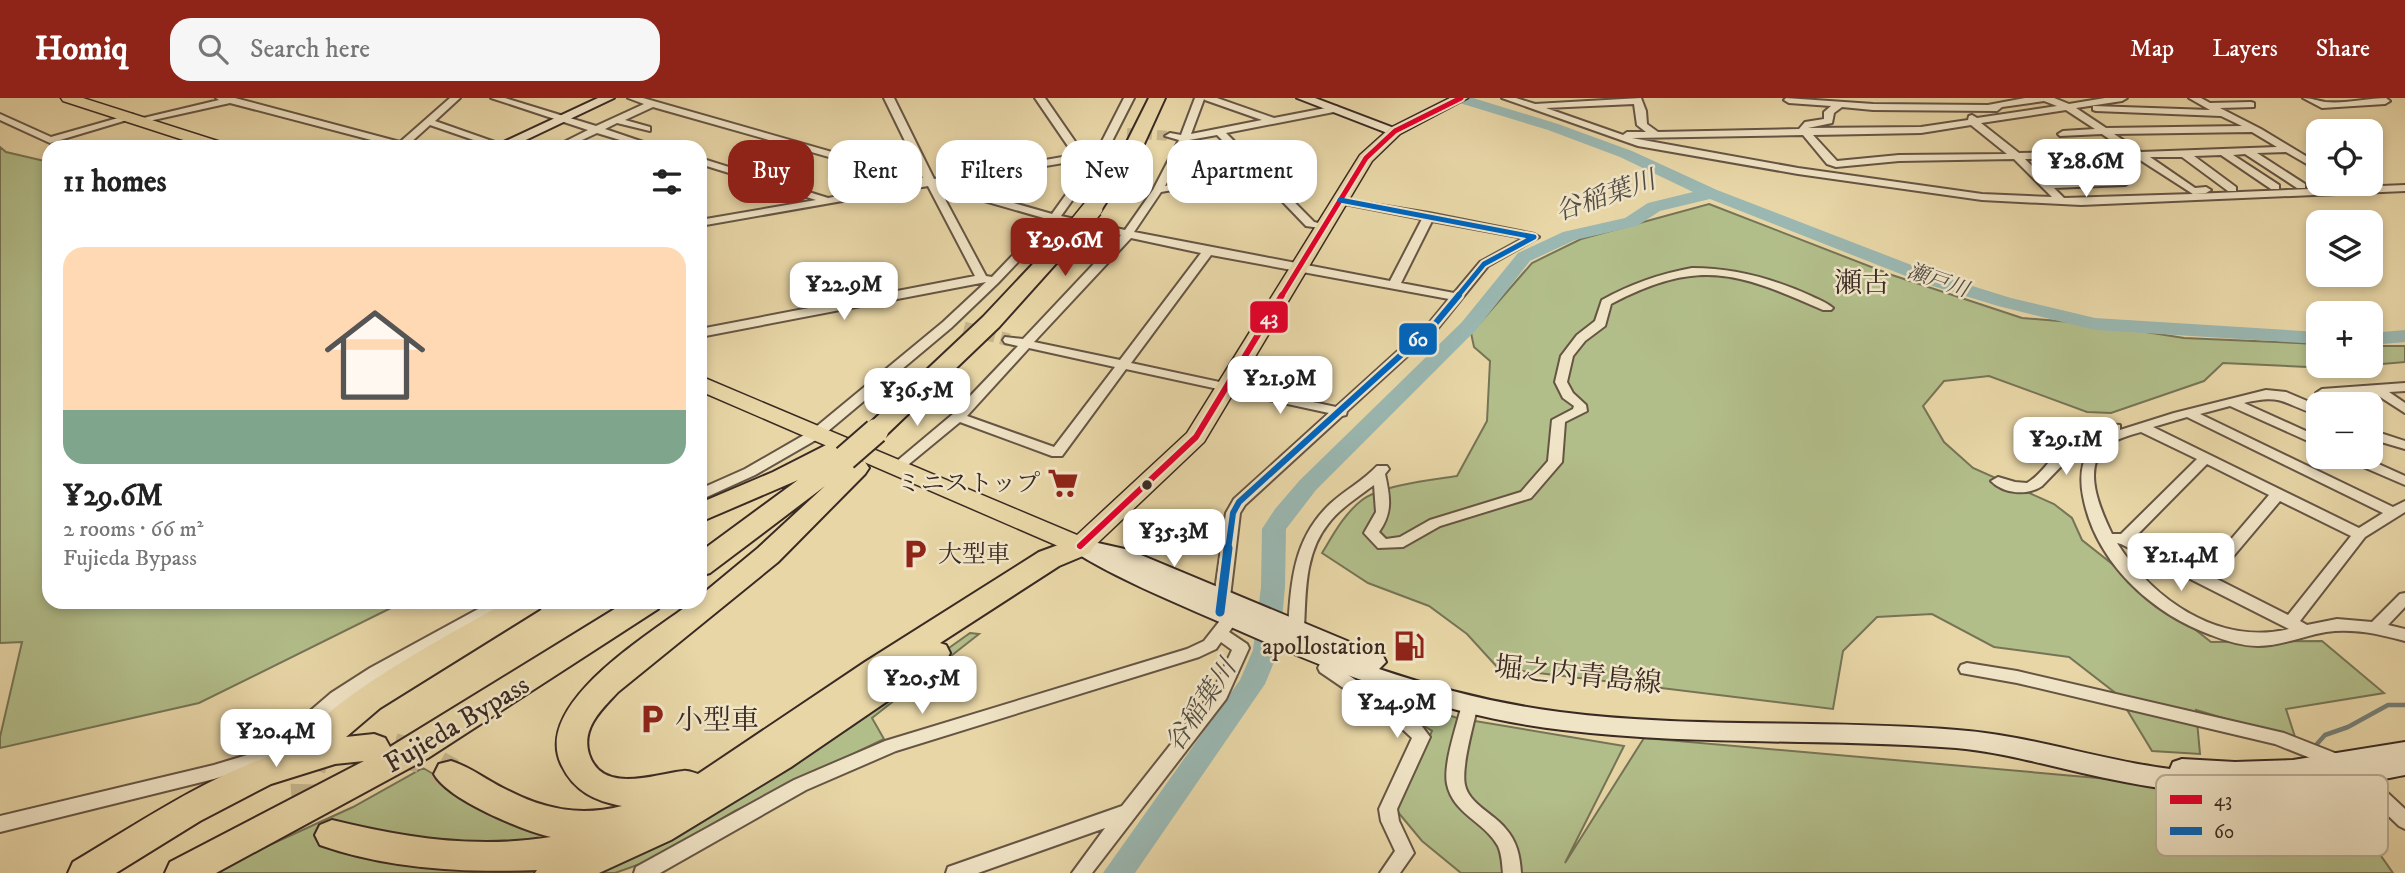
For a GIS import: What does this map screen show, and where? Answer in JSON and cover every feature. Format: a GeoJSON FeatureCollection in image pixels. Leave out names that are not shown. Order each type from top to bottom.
{"type":"FeatureCollection","features":[{"type":"Feature","properties":{"kind":"highway"},"geometry":{"type":"LineString","coordinates":[[707,510],[782,478],[872,433],[941,379],[1071,236],[1093,208],[1135,144],[1157,98]]}},
{"type":"Feature","properties":{"kind":"highway"},"geometry":{"type":"LineString","coordinates":[[707,560],[837,452]]}},
{"type":"Feature","properties":{"kind":"highway"},"geometry":{"type":"LineString","coordinates":[[707,605],[818,511],[837,452]]}},
{"type":"Feature","properties":{"kind":"highway"},"geometry":{"type":"LineString","coordinates":[[701,609],[607,684],[587,705],[576,723],[572,739],[573,759],[584,778],[606,790],[634,794],[664,791],[772,757],[856,701],[872,684],[876,670],[1049,559],[1080,546]]}},
{"type":"Feature","properties":{"kind":"highway"},"geometry":{"type":"LineString","coordinates":[[451,774],[492,799],[535,819],[570,827],[605,825],[670,804],[833,723],[1064,565],[1080,546]]}},
{"type":"Feature","properties":{"kind":"highway"},"geometry":{"type":"LineString","coordinates":[[324,737],[369,699],[517,609]]}},
{"type":"Feature","properties":{"kind":"highway","name":"Fujieda Bypass"},"geometry":{"type":"LineString","coordinates":[[183,873],[416,749],[637,609]]}},
{"type":"Feature","properties":{"kind":"highway"},"geometry":{"type":"LineString","coordinates":[[86,873],[211,799],[286,762],[335,750],[374,747]]}},
{"type":"Feature","properties":{"kind":"highway"},"geometry":{"type":"LineString","coordinates":[[552,873],[582,865],[629,846],[701,807],[752,764]]}},
{"type":"Feature","properties":{"kind":"highway"},"geometry":{"type":"LineString","coordinates":[[332,835],[387,849],[436,857],[474,860],[527,856],[578,848],[639,831],[701,807]]}},
{"type":"Feature","properties":{"kind":"main road"},"geometry":{"type":"LineString","coordinates":[[68,98],[200,140]]}},
{"type":"Feature","properties":{"kind":"main road"},"geometry":{"type":"LineString","coordinates":[[517,140],[608,98]]}},
{"type":"Feature","properties":{"kind":"main road"},"geometry":{"type":"LineString","coordinates":[[1303,98],[1400,128]]}},
{"type":"Feature","properties":{"kind":"main road"},"geometry":{"type":"LineString","coordinates":[[707,387],[837,452],[898,467],[1080,546],[1186,449],[1227,388],[1366,158],[1400,128],[1461,98]]}},
{"type":"Feature","properties":{"kind":"main road","name":"堀之内青島線"},"geometry":{"type":"LineString","coordinates":[[1080,546],[1111,565],[1233,616],[1288,631],[1436,684],[1504,699],[1569,708],[1948,726],[2040,740],[2133,763],[2170,768],[2235,772],[2405,765]]}},
{"type":"Feature","properties":{"kind":"main road","name":"堀之内青島線"},"geometry":{"type":"LineString","coordinates":[[1288,631],[1330,659],[1437,696],[1570,722],[1957,739],[2029,750],[2156,778]]}},
{"type":"Feature","properties":{"kind":"main road","name":"堀之内青島線"},"geometry":{"type":"LineString","coordinates":[[2327,775],[2405,752]]}},
{"type":"Feature","properties":{"kind":"street"},"geometry":{"type":"LineString","coordinates":[[412,140],[455,98]]}},
{"type":"Feature","properties":{"kind":"street"},"geometry":{"type":"LineString","coordinates":[[496,98],[630,140]]}},
{"type":"Feature","properties":{"kind":"street"},"geometry":{"type":"LineString","coordinates":[[633,98],[1054,218],[1208,251],[1458,297]]}},
{"type":"Feature","properties":{"kind":"street"},"geometry":{"type":"LineString","coordinates":[[574,140],[664,98]]}},
{"type":"Feature","properties":{"kind":"street"},"geometry":{"type":"LineString","coordinates":[[889,98],[931,183],[988,279]]}},
{"type":"Feature","properties":{"kind":"street"},"geometry":{"type":"LineString","coordinates":[[1040,98],[1069,140]]}},
{"type":"Feature","properties":{"kind":"street"},"geometry":{"type":"LineString","coordinates":[[1108,140],[1129,98]]}},
{"type":"Feature","properties":{"kind":"street"},"geometry":{"type":"LineString","coordinates":[[898,467],[958,417],[1127,234],[1158,190],[1185,138],[1200,98]]}},
{"type":"Feature","properties":{"kind":"street"},"geometry":{"type":"LineString","coordinates":[[1208,98],[1274,122]]}},
{"type":"Feature","properties":{"kind":"street"},"geometry":{"type":"LineString","coordinates":[[1507,98],[1611,136],[1666,149],[1982,197],[2062,202],[2306,189]]}},
{"type":"Feature","properties":{"kind":"street"},"geometry":{"type":"LineString","coordinates":[[1989,108],[2045,98],[2067,106],[2193,191],[2306,186]]}},
{"type":"Feature","properties":{"kind":"street"},"geometry":{"type":"LineString","coordinates":[[1611,136],[1921,130],[2122,98]]}},
{"type":"Feature","properties":{"kind":"street"},"geometry":{"type":"LineString","coordinates":[[2194,98],[2306,160]]}},
{"type":"Feature","properties":{"kind":"street"},"geometry":{"type":"LineString","coordinates":[[2308,98],[2322,106],[2385,101],[2379,98]]}},
{"type":"Feature","properties":{"kind":"street"},"geometry":{"type":"LineString","coordinates":[[0,117],[50,140],[230,99],[384,140]]}},
{"type":"Feature","properties":{"kind":"street"},"geometry":{"type":"LineString","coordinates":[[1534,108],[1636,100],[1641,111],[1642,125],[1655,134]]}},
{"type":"Feature","properties":{"kind":"street"},"geometry":{"type":"LineString","coordinates":[[1789,100],[2046,110]]}},
{"type":"Feature","properties":{"kind":"street"},"geometry":{"type":"LineString","coordinates":[[1843,102],[1829,112],[1829,121],[1804,126],[1830,162],[1836,164],[1899,158],[2184,154],[2288,149]]}},
{"type":"Feature","properties":{"kind":"street"},"geometry":{"type":"LineString","coordinates":[[2207,105],[2251,105]]}},
{"type":"Feature","properties":{"kind":"street"},"geometry":{"type":"LineString","coordinates":[[2067,106],[2221,113]]}},
{"type":"Feature","properties":{"kind":"street"},"geometry":{"type":"LineString","coordinates":[[1170,136],[1185,138],[1336,109]]}},
{"type":"Feature","properties":{"kind":"street"},"geometry":{"type":"LineString","coordinates":[[1977,109],[1972,116],[1973,122],[2016,156],[2062,202]]}},
{"type":"Feature","properties":{"kind":"street"},"geometry":{"type":"LineString","coordinates":[[2115,109],[2161,130]]}},
{"type":"Feature","properties":{"kind":"street"},"geometry":{"type":"LineString","coordinates":[[616,120],[648,130]]}},
{"type":"Feature","properties":{"kind":"street"},"geometry":{"type":"LineString","coordinates":[[429,122],[482,140]]}},
{"type":"Feature","properties":{"kind":"street"},"geometry":{"type":"LineString","coordinates":[[2063,134],[2252,129]]}},
{"type":"Feature","properties":{"kind":"street"},"geometry":{"type":"LineString","coordinates":[[1113,132],[1126,133]]}},
{"type":"Feature","properties":{"kind":"street"},"geometry":{"type":"LineString","coordinates":[[1220,132],[1228,140]]}},
{"type":"Feature","properties":{"kind":"street"},"geometry":{"type":"LineString","coordinates":[[2248,152],[2301,186]]}},
{"type":"Feature","properties":{"kind":"street"},"geometry":{"type":"LineString","coordinates":[[2224,153],[2275,187]]}},
{"type":"Feature","properties":{"kind":"street"},"geometry":{"type":"LineString","coordinates":[[2184,154],[2232,189]]}},
{"type":"Feature","properties":{"kind":"street"},"geometry":{"type":"LineString","coordinates":[[922,185],[1061,160]]}},
{"type":"Feature","properties":{"kind":"street"},"geometry":{"type":"LineString","coordinates":[[707,164],[828,201]]}},
{"type":"Feature","properties":{"kind":"street"},"geometry":{"type":"LineString","coordinates":[[2045,185],[2125,182]]}},
{"type":"Feature","properties":{"kind":"street"},"geometry":{"type":"LineString","coordinates":[[1158,190],[1167,188]]}},
{"type":"Feature","properties":{"kind":"street"},"geometry":{"type":"LineString","coordinates":[[2383,189],[2405,188]]}},
{"type":"Feature","properties":{"kind":"street"},"geometry":{"type":"LineString","coordinates":[[1081,873],[1220,694],[1241,648],[1233,616],[1233,513],[1239,502],[1434,325],[1484,264],[1534,237],[1340,200]]}},
{"type":"Feature","properties":{"kind":"street"},"geometry":{"type":"LineString","coordinates":[[707,222],[828,201]]}},
{"type":"Feature","properties":{"kind":"street"},"geometry":{"type":"LineString","coordinates":[[707,492],[750,472],[837,452],[988,279],[1054,218],[1065,203]]}},
{"type":"Feature","properties":{"kind":"street"},"geometry":{"type":"LineString","coordinates":[[1289,203],[1310,224],[1323,226]]}},
{"type":"Feature","properties":{"kind":"street"},"geometry":{"type":"LineString","coordinates":[[707,214],[722,219]]}},
{"type":"Feature","properties":{"kind":"street"},"geometry":{"type":"LineString","coordinates":[[1394,285],[1429,216]]}},
{"type":"Feature","properties":{"kind":"street"},"geometry":{"type":"LineString","coordinates":[[958,417],[1056,453],[1124,367],[1208,251]]}},
{"type":"Feature","properties":{"kind":"street"},"geometry":{"type":"LineString","coordinates":[[1288,631],[1300,569],[1311,535],[1337,506],[1381,470],[1385,507],[1380,522],[1371,533],[1383,544],[1403,542],[1435,523],[1526,495],[1555,462],[1559,421],[1580,411],[1580,405],[1568,395],[1561,382],[1567,356],[1581,338],[1601,323],[1606,302],[1627,290],[1700,269],[1719,270],[1759,279],[1828,308]]}},
{"type":"Feature","properties":{"kind":"street"},"geometry":{"type":"LineString","coordinates":[[707,333],[988,279]]}},
{"type":"Feature","properties":{"kind":"street"},"geometry":{"type":"LineString","coordinates":[[947,325],[964,328]]}},
{"type":"Feature","properties":{"kind":"street"},"geometry":{"type":"LineString","coordinates":[[1009,340],[1341,412]]}},
{"type":"Feature","properties":{"kind":"street"},"geometry":{"type":"LineString","coordinates":[[2336,392],[2405,387]]}},
{"type":"Feature","properties":{"kind":"street"},"geometry":{"type":"LineString","coordinates":[[2377,389],[2405,409]]}},
{"type":"Feature","properties":{"kind":"street"},"geometry":{"type":"LineString","coordinates":[[2306,406],[2281,396],[2266,394],[2124,431],[2098,446],[2089,461],[2086,476],[2088,496],[2126,570],[2144,589],[2188,619],[2236,638],[2266,642],[2297,627],[2376,627],[2405,635]]}},
{"type":"Feature","properties":{"kind":"street"},"geometry":{"type":"LineString","coordinates":[[2234,403],[2306,436]]}},
{"type":"Feature","properties":{"kind":"street"},"geometry":{"type":"LineString","coordinates":[[2191,414],[2400,510]]}},
{"type":"Feature","properties":{"kind":"street"},"geometry":{"type":"LineString","coordinates":[[1998,481],[2019,489],[2041,483],[2066,453],[2087,439],[2113,428],[2146,427],[2360,534]]}},
{"type":"Feature","properties":{"kind":"street"},"geometry":{"type":"LineString","coordinates":[[2383,438],[2405,445]]}},
{"type":"Feature","properties":{"kind":"street"},"geometry":{"type":"LineString","coordinates":[[2124,539],[2207,457]]}},
{"type":"Feature","properties":{"kind":"street"},"geometry":{"type":"LineString","coordinates":[[2378,469],[2405,481]]}},
{"type":"Feature","properties":{"kind":"street"},"geometry":{"type":"LineString","coordinates":[[2205,580],[2279,493]]}},
{"type":"Feature","properties":{"kind":"street"},"geometry":{"type":"LineString","coordinates":[[2297,627],[2360,534],[2400,510]]}},
{"type":"Feature","properties":{"kind":"street"},"geometry":{"type":"LineString","coordinates":[[2107,537],[2124,539],[2297,627]]}},
{"type":"Feature","properties":{"kind":"street"},"geometry":{"type":"LineString","coordinates":[[2376,627],[2405,598]]}},
{"type":"Feature","properties":{"kind":"street"},"geometry":{"type":"LineString","coordinates":[[0,824],[214,772],[252,760],[281,746],[337,698],[376,672],[491,609]]}},
{"type":"Feature","properties":{"kind":"street"},"geometry":{"type":"LineString","coordinates":[[643,873],[754,809],[842,765],[891,746],[1193,653],[1210,645],[1233,616]]}},
{"type":"Feature","properties":{"kind":"street"},"geometry":{"type":"LineString","coordinates":[[1330,659],[1326,668],[1338,679],[1405,722],[1421,737],[1388,810],[1388,821],[1402,840],[1405,853],[1389,873]]}},
{"type":"Feature","properties":{"kind":"street"},"geometry":{"type":"LineString","coordinates":[[1968,669],[2017,677],[2257,731],[2295,743],[2347,768],[2355,775]]}},
{"type":"Feature","properties":{"kind":"street"},"geometry":{"type":"LineString","coordinates":[[1470,704],[1455,782],[1462,798],[1495,827],[1507,844],[1512,856],[1512,873]]}},
{"type":"Feature","properties":{"kind":"street"},"geometry":{"type":"LineString","coordinates":[[2388,805],[2405,821]]}},
{"type":"Feature","properties":{"kind":"street"},"geometry":{"type":"LineString","coordinates":[[955,873],[1125,813]]}},
{"type":"Feature","properties":{"kind":"green space"},"geometry":{"type":"Polygon","coordinates":[[[0,147],[6,152],[42,160],[42,609],[389,609],[199,703],[0,748],[0,737],[22,642],[0,643],[0,147]]]}},
{"type":"Feature","properties":{"kind":"green space"},"geometry":{"type":"Polygon","coordinates":[[[1709,204],[1892,275],[2022,318],[2095,324],[2184,338],[2306,343],[2306,367],[2223,363],[2204,381],[2111,413],[2087,412],[1989,376],[1944,381],[1923,406],[1944,442],[1973,468],[2054,504],[2072,518],[2082,540],[2211,642],[2322,641],[2384,693],[2286,709],[2296,740],[2196,710],[2200,754],[2152,751],[2118,695],[2069,657],[1994,647],[1932,614],[1877,617],[1843,651],[1833,709],[1498,668],[1467,634],[1429,606],[1368,583],[1322,553],[1339,525],[1362,500],[1382,490],[1457,476],[1487,421],[1490,361],[1474,347],[1471,333],[1532,263],[1581,239],[1709,204]]]}},
{"type":"Feature","properties":{"kind":"green space"},"geometry":{"type":"Polygon","coordinates":[[[2383,346],[2405,346],[2405,362],[2383,364],[2383,346]]]}},
{"type":"Feature","properties":{"kind":"green space"},"geometry":{"type":"Polygon","coordinates":[[[970,633],[979,634],[872,718],[884,739],[735,811],[654,859],[615,873],[571,873],[822,738],[970,633]]]}},
{"type":"Feature","properties":{"kind":"green space"},"geometry":{"type":"Polygon","coordinates":[[[1352,680],[1457,718],[1624,746],[1565,863],[1644,738],[2156,783],[2156,856],[2381,856],[2393,873],[1461,873],[1422,841],[1397,811],[1432,731],[1352,680]]]}},
{"type":"Feature","properties":{"kind":"green space"},"geometry":{"type":"Polygon","coordinates":[[[423,768],[497,811],[557,832],[545,849],[326,839],[601,853],[528,873],[208,873],[353,807],[423,768]]]}},
{"type":"Feature","properties":{"kind":"waterway","name":"瀬戸川"},"geometry":{"type":"LineString","coordinates":[[1458,98],[1553,127],[1626,154],[1711,194]]}},
{"type":"Feature","properties":{"kind":"waterway","name":"谷稲葉川"},"geometry":{"type":"LineString","coordinates":[[1118,873],[1252,684],[1266,650],[1273,587],[1274,529],[1308,485],[1469,326],[1524,257],[1569,236],[1631,222],[1654,207],[1711,194]]}},
{"type":"Feature","properties":{"kind":"waterway","name":"瀬戸川"},"geometry":{"type":"LineString","coordinates":[[1711,194],[1933,280],[2005,302],[2095,324],[2306,337]]}},
{"type":"Feature","properties":{"kind":"waterway","name":"瀬戸川"},"geometry":{"type":"LineString","coordinates":[[2383,338],[2405,336]]}},
{"type":"Feature","properties":{"kind":"waterway"},"geometry":{"type":"LineString","coordinates":[[2316,745],[2325,735],[2348,727],[2388,705],[2405,705]]}},
{"type":"Feature","properties":{"kind":"tunnel"},"geometry":{"type":"LineString","coordinates":[[1127,133],[1170,136]]}},
{"type":"Feature","properties":{"kind":"tunnel"},"geometry":{"type":"LineString","coordinates":[[964,328],[1009,340]]}},
{"type":"Feature","properties":{"kind":"tunnel"},"geometry":{"type":"LineString","coordinates":[[322,739],[310,768],[307,790],[314,810],[332,835]]}},
{"type":"Feature","properties":{"kind":"tunnel"},"geometry":{"type":"LineString","coordinates":[[393,749],[421,757],[451,774]]}},
{"type":"Feature","properties":{"kind":"transit line","name":"43"},"geometry":{"type":"LineString","coordinates":[[1080,546],[1196,437],[1366,158],[1395,131],[1461,98]]}},
{"type":"Feature","properties":{"kind":"transit line","name":"60"},"geometry":{"type":"LineString","coordinates":[[1220,612],[1233,513],[1239,502],[1434,325],[1484,264],[1534,237],[1340,200]]}},
{"type":"Feature","properties":{"kind":"place","name":"ミニストップ"},"geometry":{"type":"Point","coordinates":[1063,483]}},
{"type":"Feature","properties":{"kind":"place","name":"大型車"},"geometry":{"type":"Point","coordinates":[915,554]}},
{"type":"Feature","properties":{"kind":"place","name":"apollostation"},"geometry":{"type":"Point","coordinates":[1409,646]}},
{"type":"Feature","properties":{"kind":"place","name":"小型車"},"geometry":{"type":"Point","coordinates":[652,719]}},
{"type":"Feature","properties":{"kind":"district","name":"瀬古"},"geometry":{"type":"Point","coordinates":[1862,282]}}]}
